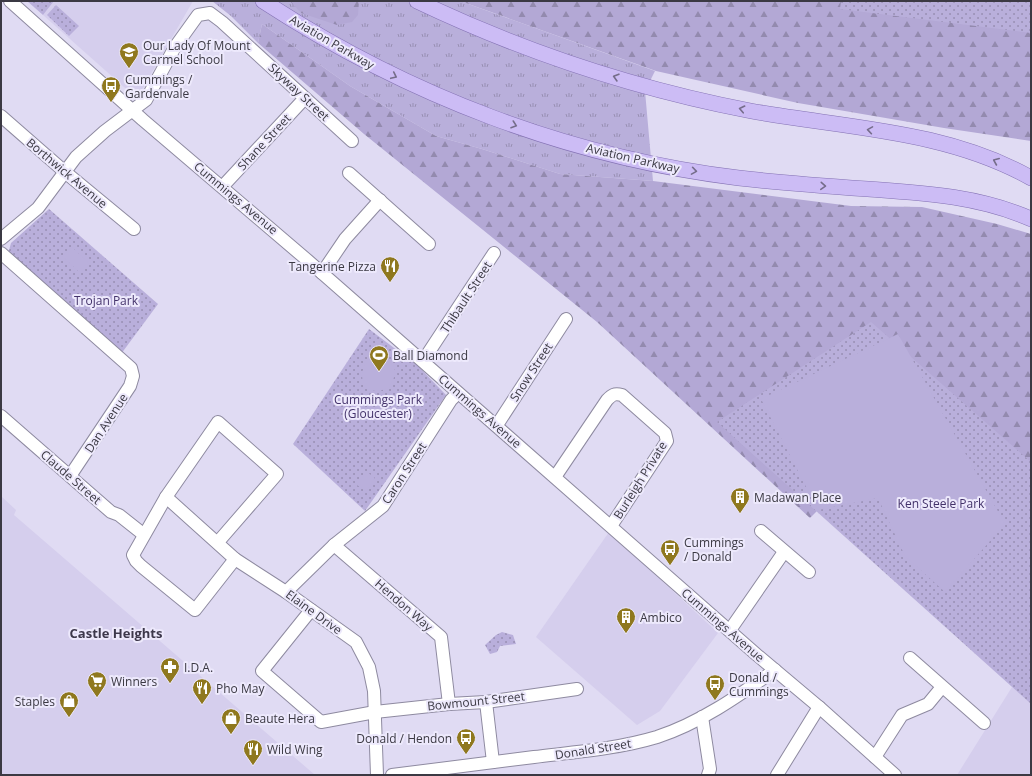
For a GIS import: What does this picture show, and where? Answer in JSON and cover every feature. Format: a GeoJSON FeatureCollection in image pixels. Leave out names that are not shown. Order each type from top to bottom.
{"type":"FeatureCollection","features":[{"type":"Feature","properties":{"kind":"main road","name":"Aviation Parkway"},"geometry":{"type":"LineString","coordinates":[[263,1],[337,46],[408,83],[462,107],[582,147],[654,164],[725,176],[794,184],[955,197],[992,204],[1031,219]]}},
{"type":"Feature","properties":{"kind":"main road"},"geometry":{"type":"LineString","coordinates":[[417,1],[516,43],[640,84],[750,110],[901,134],[944,143],[995,160],[1031,178]]}},
{"type":"Feature","properties":{"kind":"street","name":"Cummings Avenue"},"geometry":{"type":"LineString","coordinates":[[10,1],[132,110],[223,186],[775,670],[819,706],[895,775]]}},
{"type":"Feature","properties":{"kind":"street","name":"Skyway Street"},"geometry":{"type":"LineString","coordinates":[[132,110],[146,100],[175,47],[194,19],[202,13],[210,13],[352,141]]}},
{"type":"Feature","properties":{"kind":"street","name":"Shane Street"},"geometry":{"type":"LineString","coordinates":[[223,186],[306,98]]}},
{"type":"Feature","properties":{"kind":"street"},"geometry":{"type":"LineString","coordinates":[[1,239],[38,208],[76,157],[132,110]]}},
{"type":"Feature","properties":{"kind":"street","name":"Borthwick Avenue"},"geometry":{"type":"LineString","coordinates":[[1,116],[65,172],[134,229]]}},
{"type":"Feature","properties":{"kind":"street"},"geometry":{"type":"LineString","coordinates":[[349,173],[429,244]]}},
{"type":"Feature","properties":{"kind":"street"},"geometry":{"type":"LineString","coordinates":[[322,273],[345,239],[380,200]]}},
{"type":"Feature","properties":{"kind":"street","name":"Dan Avenue"},"geometry":{"type":"LineString","coordinates":[[1,253],[130,368],[133,376],[130,386],[70,476]]}},
{"type":"Feature","properties":{"kind":"street","name":"Thibault Street"},"geometry":{"type":"LineString","coordinates":[[423,361],[494,253]]}},
{"type":"Feature","properties":{"kind":"street","name":"Snow Street"},"geometry":{"type":"LineString","coordinates":[[497,425],[566,319]]}},
{"type":"Feature","properties":{"kind":"street","name":"Caron Street"},"geometry":{"type":"LineString","coordinates":[[286,592],[334,545],[383,506],[451,400],[458,393]]}},
{"type":"Feature","properties":{"kind":"street","name":"Burleigh Private"},"geometry":{"type":"LineString","coordinates":[[555,477],[607,400],[612,395],[617,393],[622,395],[665,433],[667,441],[611,526]]}},
{"type":"Feature","properties":{"kind":"street","name":"Claude Street"},"geometry":{"type":"LineString","coordinates":[[1,416],[111,512],[119,514],[144,534]]}},
{"type":"Feature","properties":{"kind":"street"},"geometry":{"type":"LineString","coordinates":[[218,542],[277,474],[218,422],[166,497],[133,554],[136,561],[195,610],[235,559]]}},
{"type":"Feature","properties":{"kind":"street","name":"Elaine Drive"},"geometry":{"type":"LineString","coordinates":[[166,497],[218,542],[235,559],[286,592],[356,642],[369,667],[374,691],[377,775]]}},
{"type":"Feature","properties":{"kind":"street"},"geometry":{"type":"LineString","coordinates":[[761,531],[809,572]]}},
{"type":"Feature","properties":{"kind":"street","name":"Hendon Way"},"geometry":{"type":"LineString","coordinates":[[334,545],[441,637],[449,704]]}},
{"type":"Feature","properties":{"kind":"street"},"geometry":{"type":"LineString","coordinates":[[730,630],[784,552]]}},
{"type":"Feature","properties":{"kind":"street","name":"Bowmount Street"},"geometry":{"type":"LineString","coordinates":[[311,610],[262,671],[321,722],[375,712],[449,704],[486,702],[577,689]]}},
{"type":"Feature","properties":{"kind":"street"},"geometry":{"type":"LineString","coordinates":[[910,658],[984,723]]}},
{"type":"Feature","properties":{"kind":"street","name":"Donald Street"},"geometry":{"type":"LineString","coordinates":[[392,775],[630,744],[658,737],[702,717],[726,704],[775,670]]}},
{"type":"Feature","properties":{"kind":"street"},"geometry":{"type":"LineString","coordinates":[[875,757],[902,715],[928,704],[942,687]]}},
{"type":"Feature","properties":{"kind":"street"},"geometry":{"type":"LineString","coordinates":[[486,702],[493,762]]}},
{"type":"Feature","properties":{"kind":"street"},"geometry":{"type":"LineString","coordinates":[[777,775],[819,706]]}},
{"type":"Feature","properties":{"kind":"street"},"geometry":{"type":"LineString","coordinates":[[702,717],[710,769],[708,775]]}},
{"type":"Feature","properties":{"kind":"shaded area","name":"Our Lady Of Mount Carmel School"},"geometry":{"type":"Polygon","coordinates":[[[54,1],[193,1],[140,93],[133,95],[43,15],[54,1]]]}},
{"type":"Feature","properties":{"kind":"shaded area"},"geometry":{"type":"Polygon","coordinates":[[[1,496],[16,510],[14,515],[315,775],[1,775],[1,496]]]}},
{"type":"Feature","properties":{"kind":"shaded area"},"geometry":{"type":"Polygon","coordinates":[[[609,532],[718,633],[660,711],[637,725],[536,637],[609,532]]]}},
{"type":"Feature","properties":{"kind":"shaded area"},"geometry":{"type":"Polygon","coordinates":[[[1012,687],[1031,704],[1031,775],[957,775],[1012,687]]]}},
{"type":"Feature","properties":{"kind":"green space"},"geometry":{"type":"Polygon","coordinates":[[[27,1],[54,1],[43,15],[27,1]]]}},
{"type":"Feature","properties":{"kind":"green space"},"geometry":{"type":"Polygon","coordinates":[[[212,1],[460,1],[655,71],[645,91],[653,181],[560,174],[436,136],[350,86],[262,24],[258,43],[231,16],[212,1]]]}},
{"type":"Feature","properties":{"kind":"green space"},"geometry":{"type":"Polygon","coordinates":[[[290,1],[359,1],[358,15],[352,22],[337,25],[301,13],[290,1]]]}},
{"type":"Feature","properties":{"kind":"green space"},"geometry":{"type":"Polygon","coordinates":[[[460,1],[1031,1],[1031,141],[798,103],[656,71],[460,1]]]}},
{"type":"Feature","properties":{"kind":"green space"},"geometry":{"type":"Polygon","coordinates":[[[841,1],[1031,1],[1031,33],[840,9],[841,1]]]}},
{"type":"Feature","properties":{"kind":"green space"},"geometry":{"type":"Polygon","coordinates":[[[56,5],[79,26],[69,36],[47,15],[56,5]]]}},
{"type":"Feature","properties":{"kind":"green space"},"geometry":{"type":"Polygon","coordinates":[[[262,24],[350,86],[436,136],[560,174],[653,181],[851,206],[922,207],[997,224],[1031,234],[1031,649],[818,510],[810,518],[597,322],[364,134],[258,43],[262,24]]]}},
{"type":"Feature","properties":{"kind":"green space","name":"Trojan Park"},"geometry":{"type":"Polygon","coordinates":[[[49,209],[158,304],[121,354],[8,254],[11,243],[49,209]]]}},
{"type":"Feature","properties":{"kind":"green space"},"geometry":{"type":"Polygon","coordinates":[[[72,247],[88,262],[79,272],[62,256],[72,247]]]}},
{"type":"Feature","properties":{"kind":"green space","name":"Ken Steele Park"},"geometry":{"type":"Polygon","coordinates":[[[871,322],[1031,462],[1031,704],[717,422],[871,322]]]}},
{"type":"Feature","properties":{"kind":"green space","name":"Cummings Park (Gloucester)"},"geometry":{"type":"Polygon","coordinates":[[[369,329],[418,366],[446,395],[365,511],[293,444],[369,329]]]}},
{"type":"Feature","properties":{"kind":"green space"},"geometry":{"type":"Polygon","coordinates":[[[898,334],[1005,524],[945,592],[905,556],[878,498],[818,510],[761,399],[898,334]]]}},
{"type":"Feature","properties":{"kind":"green space","name":"Ball Diamond"},"geometry":{"type":"Polygon","coordinates":[[[373,353],[392,365],[395,370],[394,379],[390,385],[385,389],[378,391],[367,388],[363,382],[362,375],[369,355],[373,353]]]}},
{"type":"Feature","properties":{"kind":"green space"},"geometry":{"type":"Polygon","coordinates":[[[367,472],[375,478],[366,491],[357,485],[367,472]]]}},
{"type":"Feature","properties":{"kind":"green space"},"geometry":{"type":"Polygon","coordinates":[[[502,632],[513,635],[516,644],[500,646],[497,652],[490,654],[485,645],[496,635],[502,632]]]}},
{"type":"Feature","properties":{"kind":"place","name":"Our Lady Of Mount Carmel School"},"geometry":{"type":"Point","coordinates":[129,69]}},
{"type":"Feature","properties":{"kind":"place","name":"Cummings / Gardenvale"},"geometry":{"type":"Point","coordinates":[111,103]}},
{"type":"Feature","properties":{"kind":"place","name":"Tangerine Pizza"},"geometry":{"type":"Point","coordinates":[390,283]}},
{"type":"Feature","properties":{"kind":"place","name":"Ball Diamond"},"geometry":{"type":"Point","coordinates":[379,372]}},
{"type":"Feature","properties":{"kind":"place","name":"Madawan Place"},"geometry":{"type":"Point","coordinates":[740,514]}},
{"type":"Feature","properties":{"kind":"place","name":"Cummings / Donald"},"geometry":{"type":"Point","coordinates":[670,566]}},
{"type":"Feature","properties":{"kind":"place","name":"Ambico"},"geometry":{"type":"Point","coordinates":[626,634]}},
{"type":"Feature","properties":{"kind":"place","name":"I.D.A."},"geometry":{"type":"Point","coordinates":[170,684]}},
{"type":"Feature","properties":{"kind":"place","name":"Winners"},"geometry":{"type":"Point","coordinates":[97,698]}},
{"type":"Feature","properties":{"kind":"place","name":"Donald / Cummings"},"geometry":{"type":"Point","coordinates":[715,701]}},
{"type":"Feature","properties":{"kind":"place","name":"Pho May"},"geometry":{"type":"Point","coordinates":[202,705]}},
{"type":"Feature","properties":{"kind":"place","name":"Staples"},"geometry":{"type":"Point","coordinates":[69,718]}},
{"type":"Feature","properties":{"kind":"place","name":"Beaute Hera"},"geometry":{"type":"Point","coordinates":[231,735]}},
{"type":"Feature","properties":{"kind":"place","name":"Donald / Hendon"},"geometry":{"type":"Point","coordinates":[466,755]}},
{"type":"Feature","properties":{"kind":"place","name":"Wild Wing"},"geometry":{"type":"Point","coordinates":[253,766]}},
{"type":"Feature","properties":{"kind":"district","name":"Castle Heights"},"geometry":{"type":"Point","coordinates":[116,633]}}]}
